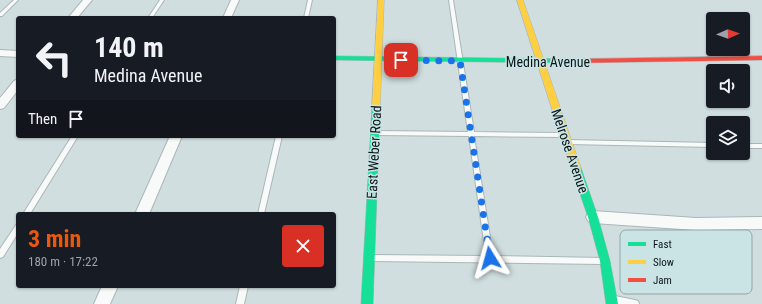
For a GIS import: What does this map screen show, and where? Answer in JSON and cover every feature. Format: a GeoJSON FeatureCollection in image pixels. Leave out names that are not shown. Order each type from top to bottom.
{"type":"FeatureCollection","features":[{"type":"Feature","properties":{"kind":"street"},"geometry":{"type":"LineString","coordinates":[[74,16],[88,0]]}},
{"type":"Feature","properties":{"kind":"street"},"geometry":{"type":"LineString","coordinates":[[228,16],[235,0]]}},
{"type":"Feature","properties":{"kind":"street","name":"East Weber Road"},"geometry":{"type":"LineString","coordinates":[[367,304],[381,0]]}},
{"type":"Feature","properties":{"kind":"street","name":"Melrose Avenue"},"geometry":{"type":"LineString","coordinates":[[520,0],[593,217],[605,261],[612,302]]}},
{"type":"Feature","properties":{"kind":"street"},"geometry":{"type":"LineString","coordinates":[[0,53],[16,54]]}},
{"type":"Feature","properties":{"kind":"street","name":"Medina Avenue"},"geometry":{"type":"LineString","coordinates":[[336,58],[540,62],[762,58]]}},
{"type":"Feature","properties":{"kind":"street"},"geometry":{"type":"LineString","coordinates":[[0,105],[16,85]]}},
{"type":"Feature","properties":{"kind":"street"},"geometry":{"type":"LineString","coordinates":[[143,212],[175,138]]}},
{"type":"Feature","properties":{"kind":"street"},"geometry":{"type":"LineString","coordinates":[[593,217],[696,224],[762,223]]}},
{"type":"Feature","properties":{"kind":"street"},"geometry":{"type":"LineString","coordinates":[[102,304],[109,288]]}},
{"type":"Feature","properties":{"kind":"lane"},"geometry":{"type":"LineString","coordinates":[[0,15],[16,0]]}},
{"type":"Feature","properties":{"kind":"lane"},"geometry":{"type":"LineString","coordinates":[[151,16],[162,0]]}},
{"type":"Feature","properties":{"kind":"lane"},"geometry":{"type":"LineString","coordinates":[[306,16],[310,0]]}},
{"type":"Feature","properties":{"kind":"lane"},"geometry":{"type":"LineString","coordinates":[[451,0],[490,258]]}},
{"type":"Feature","properties":{"kind":"lane"},"geometry":{"type":"LineString","coordinates":[[375,133],[471,134],[706,145]]}},
{"type":"Feature","properties":{"kind":"lane"},"geometry":{"type":"LineString","coordinates":[[27,212],[74,138]]}},
{"type":"Feature","properties":{"kind":"lane"},"geometry":{"type":"LineString","coordinates":[[261,212],[279,138]]}},
{"type":"Feature","properties":{"kind":"lane"},"geometry":{"type":"LineString","coordinates":[[750,146],[762,146]]}},
{"type":"Feature","properties":{"kind":"lane"},"geometry":{"type":"LineString","coordinates":[[0,255],[16,230]]}},
{"type":"Feature","properties":{"kind":"lane"},"geometry":{"type":"LineString","coordinates":[[369,258],[490,258],[605,261]]}},
{"type":"Feature","properties":{"kind":"lane"},"geometry":{"type":"LineString","coordinates":[[240,304],[244,288]]}},
{"type":"Feature","properties":{"kind":"lane"},"geometry":{"type":"LineString","coordinates":[[612,302],[635,304]]}},
{"type":"Feature","properties":{"kind":"traffic: fast"},"geometry":{"type":"LineString","coordinates":[[336,58],[572,61]]}},
{"type":"Feature","properties":{"kind":"traffic: fast"},"geometry":{"type":"LineString","coordinates":[[367,304],[376,107]]}},
{"type":"Feature","properties":{"kind":"traffic: fast"},"geometry":{"type":"LineString","coordinates":[[576,168],[593,217],[605,261],[612,304]]}},
{"type":"Feature","properties":{"kind":"traffic: slow"},"geometry":{"type":"LineString","coordinates":[[376,107],[381,0]]}},
{"type":"Feature","properties":{"kind":"traffic: slow"},"geometry":{"type":"LineString","coordinates":[[520,0],[576,168]]}},
{"type":"Feature","properties":{"kind":"traffic: jam"},"geometry":{"type":"LineString","coordinates":[[572,61],[762,58]]}},
{"type":"Feature","properties":{"kind":"route"},"geometry":{"type":"LineString","coordinates":[[401,60],[460,61],[490,258]]}}]}
